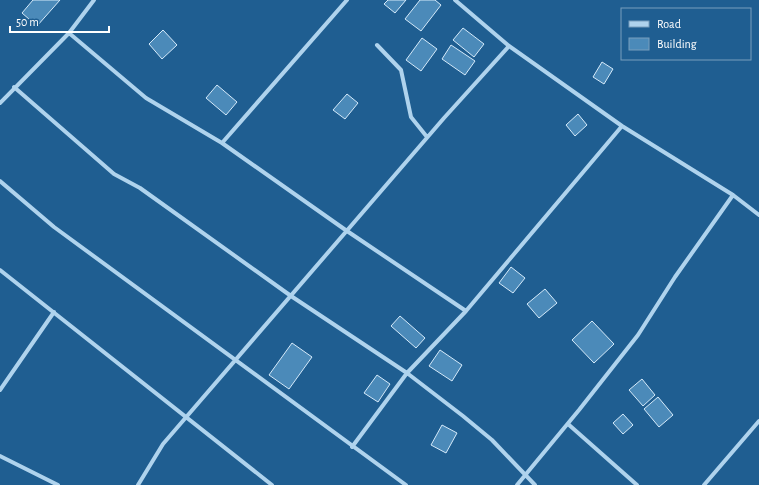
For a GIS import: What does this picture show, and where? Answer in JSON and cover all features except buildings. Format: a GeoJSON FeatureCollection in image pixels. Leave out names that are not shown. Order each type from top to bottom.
{"type":"FeatureCollection","features":[{"type":"Feature","properties":{"kind":"street"},"geometry":{"type":"LineString","coordinates":[[0,103],[14,87],[69,33],[93,0]]}},
{"type":"Feature","properties":{"kind":"street"},"geometry":{"type":"LineString","coordinates":[[222,143],[347,0]]}},
{"type":"Feature","properties":{"kind":"street"},"geometry":{"type":"LineString","coordinates":[[455,0],[509,46],[622,126],[732,194],[759,215]]}},
{"type":"Feature","properties":{"kind":"street"},"geometry":{"type":"LineString","coordinates":[[69,33],[146,98],[188,121],[222,143],[347,231],[466,311]]}},
{"type":"Feature","properties":{"kind":"street"},"geometry":{"type":"LineString","coordinates":[[377,45],[401,70],[411,117],[427,137]]}},
{"type":"Feature","properties":{"kind":"street"},"geometry":{"type":"LineString","coordinates":[[138,485],[163,444],[427,137],[509,46]]}},
{"type":"Feature","properties":{"kind":"street"},"geometry":{"type":"LineString","coordinates":[[14,87],[114,174],[140,188],[290,296],[407,373],[480,430],[535,485]]}},
{"type":"Feature","properties":{"kind":"street"},"geometry":{"type":"LineString","coordinates":[[352,447],[407,373],[466,311],[622,126]]}},
{"type":"Feature","properties":{"kind":"street"},"geometry":{"type":"LineString","coordinates":[[0,181],[54,227],[352,447],[406,485]]}},
{"type":"Feature","properties":{"kind":"street"},"geometry":{"type":"LineString","coordinates":[[517,485],[568,424],[638,335],[675,277],[732,194]]}},
{"type":"Feature","properties":{"kind":"street"},"geometry":{"type":"LineString","coordinates":[[0,270],[272,485]]}},
{"type":"Feature","properties":{"kind":"street"},"geometry":{"type":"LineString","coordinates":[[0,390],[54,312]]}},
{"type":"Feature","properties":{"kind":"street"},"geometry":{"type":"LineString","coordinates":[[704,485],[759,421]]}},
{"type":"Feature","properties":{"kind":"street"},"geometry":{"type":"LineString","coordinates":[[568,424],[637,485]]}},
{"type":"Feature","properties":{"kind":"street"},"geometry":{"type":"LineString","coordinates":[[0,456],[58,485]]}}]}
